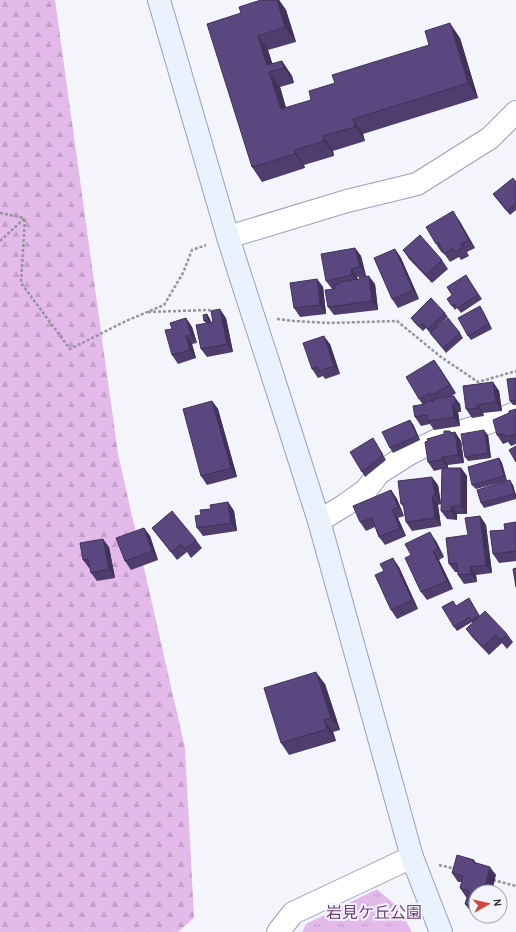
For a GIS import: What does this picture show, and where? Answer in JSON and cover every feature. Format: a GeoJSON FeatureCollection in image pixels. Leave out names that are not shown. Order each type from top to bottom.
{"type":"FeatureCollection","features":[{"type":"Feature","properties":{"kind":"street"},"geometry":{"type":"LineString","coordinates":[[159,0],[228,236],[319,521],[412,857],[441,932]]}},
{"type":"Feature","properties":{"kind":"street"},"geometry":{"type":"LineString","coordinates":[[228,236],[347,201],[417,184],[490,138],[516,112]]}},
{"type":"Feature","properties":{"kind":"street"},"geometry":{"type":"LineString","coordinates":[[319,521],[366,490],[379,473],[409,454],[445,436],[516,413]]}},
{"type":"Feature","properties":{"kind":"street"},"geometry":{"type":"LineString","coordinates":[[278,932],[293,913],[412,857]]}},
{"type":"Feature","properties":{"kind":"path"},"geometry":{"type":"LineString","coordinates":[[0,213],[25,218]]}},
{"type":"Feature","properties":{"kind":"path"},"geometry":{"type":"LineString","coordinates":[[25,218],[22,283],[70,349],[126,321],[164,305],[183,273],[192,250],[228,236]]}},
{"type":"Feature","properties":{"kind":"path"},"geometry":{"type":"LineString","coordinates":[[0,241],[25,218]]}},
{"type":"Feature","properties":{"kind":"path"},"geometry":{"type":"LineString","coordinates":[[148,312],[216,311]]}},
{"type":"Feature","properties":{"kind":"path"},"geometry":{"type":"LineString","coordinates":[[271,318],[330,323],[397,321],[441,357],[478,382],[516,370]]}},
{"type":"Feature","properties":{"kind":"path"},"geometry":{"type":"LineString","coordinates":[[412,857],[457,870]]}},
{"type":"Feature","properties":{"kind":"path"},"geometry":{"type":"LineString","coordinates":[[486,878],[516,886]]}},
{"type":"Feature","properties":{"kind":"green space"},"geometry":{"type":"Polygon","coordinates":[[[0,0],[55,0],[118,454],[185,748],[194,918],[178,932],[0,932],[0,0]]]}},
{"type":"Feature","properties":{"kind":"green space","name":"岩見ケ丘公園"},"geometry":{"type":"Polygon","coordinates":[[[377,889],[399,908],[412,932],[302,932],[306,924],[377,889]]]}},
{"type":"Feature","properties":{"kind":"building"},"geometry":{"type":"Polygon","coordinates":[[[261,0],[277,0],[285,27],[258,36],[267,65],[282,61],[284,68],[269,72],[281,109],[311,100],[309,91],[335,83],[332,75],[429,45],[425,31],[450,23],[468,83],[353,119],[355,127],[323,136],[324,141],[294,150],[295,154],[252,167],[207,24],[241,13],[239,7],[261,0]]]}},
{"type":"Feature","properties":{"kind":"building"},"geometry":{"type":"Polygon","coordinates":[[[513,178],[516,182],[516,203],[507,211],[493,194],[513,178]]]}},
{"type":"Feature","properties":{"kind":"building"},"geometry":{"type":"Polygon","coordinates":[[[453,211],[469,240],[461,244],[463,247],[455,252],[453,248],[444,254],[438,242],[436,244],[426,227],[453,211]]]}},
{"type":"Feature","properties":{"kind":"building"},"geometry":{"type":"Polygon","coordinates":[[[420,235],[442,260],[426,275],[403,250],[420,235]]]}},
{"type":"Feature","properties":{"kind":"building"},"geometry":{"type":"Polygon","coordinates":[[[355,248],[360,267],[351,269],[352,275],[326,281],[321,254],[355,248]]]}},
{"type":"Feature","properties":{"kind":"building"},"geometry":{"type":"Polygon","coordinates":[[[395,249],[413,290],[392,299],[374,258],[395,249]]]}},
{"type":"Feature","properties":{"kind":"building"},"geometry":{"type":"Polygon","coordinates":[[[466,275],[478,295],[457,308],[454,304],[452,306],[447,299],[452,295],[447,287],[466,275]]]}},
{"type":"Feature","properties":{"kind":"building"},"geometry":{"type":"Polygon","coordinates":[[[369,276],[372,301],[328,307],[325,290],[335,289],[335,284],[340,284],[340,282],[369,276]]]}},
{"type":"Feature","properties":{"kind":"building"},"geometry":{"type":"Polygon","coordinates":[[[317,279],[320,305],[294,308],[290,283],[317,279]]]}},
{"type":"Feature","properties":{"kind":"building"},"geometry":{"type":"Polygon","coordinates":[[[431,298],[445,313],[428,329],[423,323],[419,327],[411,318],[431,298]]]}},
{"type":"Feature","properties":{"kind":"building"},"geometry":{"type":"Polygon","coordinates":[[[480,306],[489,324],[468,336],[458,318],[480,306]]]}},
{"type":"Feature","properties":{"kind":"building"},"geometry":{"type":"Polygon","coordinates":[[[220,309],[227,344],[201,349],[196,325],[213,322],[211,311],[220,309]]]}},
{"type":"Feature","properties":{"kind":"building"},"geometry":{"type":"Polygon","coordinates":[[[207,314],[208,320],[204,321],[203,315],[207,314]]]}},
{"type":"Feature","properties":{"kind":"building"},"geometry":{"type":"Polygon","coordinates":[[[186,318],[191,335],[186,336],[190,350],[172,355],[165,330],[172,329],[170,323],[186,318]]]}},
{"type":"Feature","properties":{"kind":"building"},"geometry":{"type":"Polygon","coordinates":[[[448,318],[460,333],[443,348],[430,333],[448,318]]]}},
{"type":"Feature","properties":{"kind":"building"},"geometry":{"type":"Polygon","coordinates":[[[324,336],[334,366],[319,371],[318,367],[312,369],[303,343],[324,336]]]}},
{"type":"Feature","properties":{"kind":"building"},"geometry":{"type":"Polygon","coordinates":[[[434,360],[450,385],[431,396],[430,393],[419,399],[406,377],[434,360]]]}},
{"type":"Feature","properties":{"kind":"building"},"geometry":{"type":"Polygon","coordinates":[[[516,378],[516,400],[510,401],[507,379],[516,378]]]}},
{"type":"Feature","properties":{"kind":"building"},"geometry":{"type":"Polygon","coordinates":[[[493,382],[496,402],[477,405],[478,408],[466,409],[463,386],[493,382]]]}},
{"type":"Feature","properties":{"kind":"building"},"geometry":{"type":"Polygon","coordinates":[[[454,396],[456,403],[452,404],[454,417],[428,421],[427,415],[415,417],[413,406],[434,401],[434,399],[454,396]]]}},
{"type":"Feature","properties":{"kind":"building"},"geometry":{"type":"Polygon","coordinates":[[[212,401],[231,468],[201,476],[183,409],[212,401]]]}},
{"type":"Feature","properties":{"kind":"building"},"geometry":{"type":"Polygon","coordinates":[[[516,409],[516,435],[505,437],[504,434],[497,435],[493,420],[509,413],[509,411],[516,409]]]}},
{"type":"Feature","properties":{"kind":"building"},"geometry":{"type":"Polygon","coordinates":[[[410,420],[417,436],[390,448],[382,432],[410,420]]]}},
{"type":"Feature","properties":{"kind":"building"},"geometry":{"type":"Polygon","coordinates":[[[484,430],[488,453],[465,457],[461,434],[484,430]]]}},
{"type":"Feature","properties":{"kind":"building"},"geometry":{"type":"Polygon","coordinates":[[[444,431],[450,431],[450,433],[455,432],[458,455],[442,457],[442,460],[428,462],[425,442],[428,441],[427,439],[444,434],[444,431]]]}},
{"type":"Feature","properties":{"kind":"building"},"geometry":{"type":"Polygon","coordinates":[[[373,438],[383,455],[362,472],[350,452],[373,438]]]}},
{"type":"Feature","properties":{"kind":"building"},"geometry":{"type":"Polygon","coordinates":[[[516,446],[516,462],[509,450],[516,446]]]}},
{"type":"Feature","properties":{"kind":"building"},"geometry":{"type":"Polygon","coordinates":[[[499,458],[504,476],[472,485],[468,467],[499,458]]]}},
{"type":"Feature","properties":{"kind":"building"},"geometry":{"type":"Polygon","coordinates":[[[442,468],[461,468],[461,506],[451,506],[451,511],[441,511],[442,468]]]}},
{"type":"Feature","properties":{"kind":"building"},"geometry":{"type":"Polygon","coordinates":[[[432,477],[435,496],[432,496],[435,518],[406,522],[403,503],[401,504],[398,481],[432,477]]]}},
{"type":"Feature","properties":{"kind":"building"},"geometry":{"type":"Polygon","coordinates":[[[510,480],[514,494],[481,503],[477,490],[510,480]]]}},
{"type":"Feature","properties":{"kind":"building"},"geometry":{"type":"Polygon","coordinates":[[[391,490],[398,507],[392,510],[400,528],[379,537],[372,518],[360,522],[353,506],[391,490]]]}},
{"type":"Feature","properties":{"kind":"building"},"geometry":{"type":"Polygon","coordinates":[[[228,502],[231,523],[197,528],[195,516],[201,515],[200,510],[211,509],[210,505],[228,502]]]}},
{"type":"Feature","properties":{"kind":"building"},"geometry":{"type":"Polygon","coordinates":[[[172,511],[196,540],[185,549],[181,544],[171,552],[152,528],[172,511]]]}},
{"type":"Feature","properties":{"kind":"building"},"geometry":{"type":"Polygon","coordinates":[[[480,516],[486,565],[470,567],[471,574],[458,575],[457,563],[449,564],[446,538],[468,535],[465,518],[480,516]]]}},
{"type":"Feature","properties":{"kind":"building"},"geometry":{"type":"Polygon","coordinates":[[[516,522],[516,551],[493,554],[490,531],[505,530],[504,524],[516,522]]]}},
{"type":"Feature","properties":{"kind":"building"},"geometry":{"type":"Polygon","coordinates":[[[144,528],[152,551],[125,561],[116,538],[144,528]]]}},
{"type":"Feature","properties":{"kind":"building"},"geometry":{"type":"Polygon","coordinates":[[[430,532],[438,549],[433,551],[447,581],[421,592],[405,558],[411,555],[405,544],[430,532]]]}},
{"type":"Feature","properties":{"kind":"building"},"geometry":{"type":"Polygon","coordinates":[[[103,539],[109,569],[91,573],[88,559],[83,560],[80,543],[103,539]]]}},
{"type":"Feature","properties":{"kind":"building"},"geometry":{"type":"Polygon","coordinates":[[[393,558],[412,600],[391,610],[375,575],[384,571],[380,564],[393,558]]]}},
{"type":"Feature","properties":{"kind":"building"},"geometry":{"type":"Polygon","coordinates":[[[516,568],[516,587],[513,569],[516,568]]]}},
{"type":"Feature","properties":{"kind":"building"},"geometry":{"type":"Polygon","coordinates":[[[469,598],[479,616],[471,620],[469,617],[454,627],[442,607],[453,601],[456,606],[469,598]]]}},
{"type":"Feature","properties":{"kind":"building"},"geometry":{"type":"Polygon","coordinates":[[[485,611],[507,634],[501,640],[496,635],[483,647],[466,629],[485,611]]]}},
{"type":"Feature","properties":{"kind":"building"},"geometry":{"type":"Polygon","coordinates":[[[316,672],[331,718],[324,720],[327,729],[281,743],[264,688],[316,672]]]}},
{"type":"Feature","properties":{"kind":"building"},"geometry":{"type":"Polygon","coordinates":[[[457,855],[490,867],[485,884],[468,884],[468,891],[460,888],[463,876],[452,873],[457,855]]]}},
{"type":"Feature","properties":{"kind":"building"},"geometry":{"type":"Polygon","coordinates":[[[468,894],[468,905],[465,904],[468,894]]]}}]}
